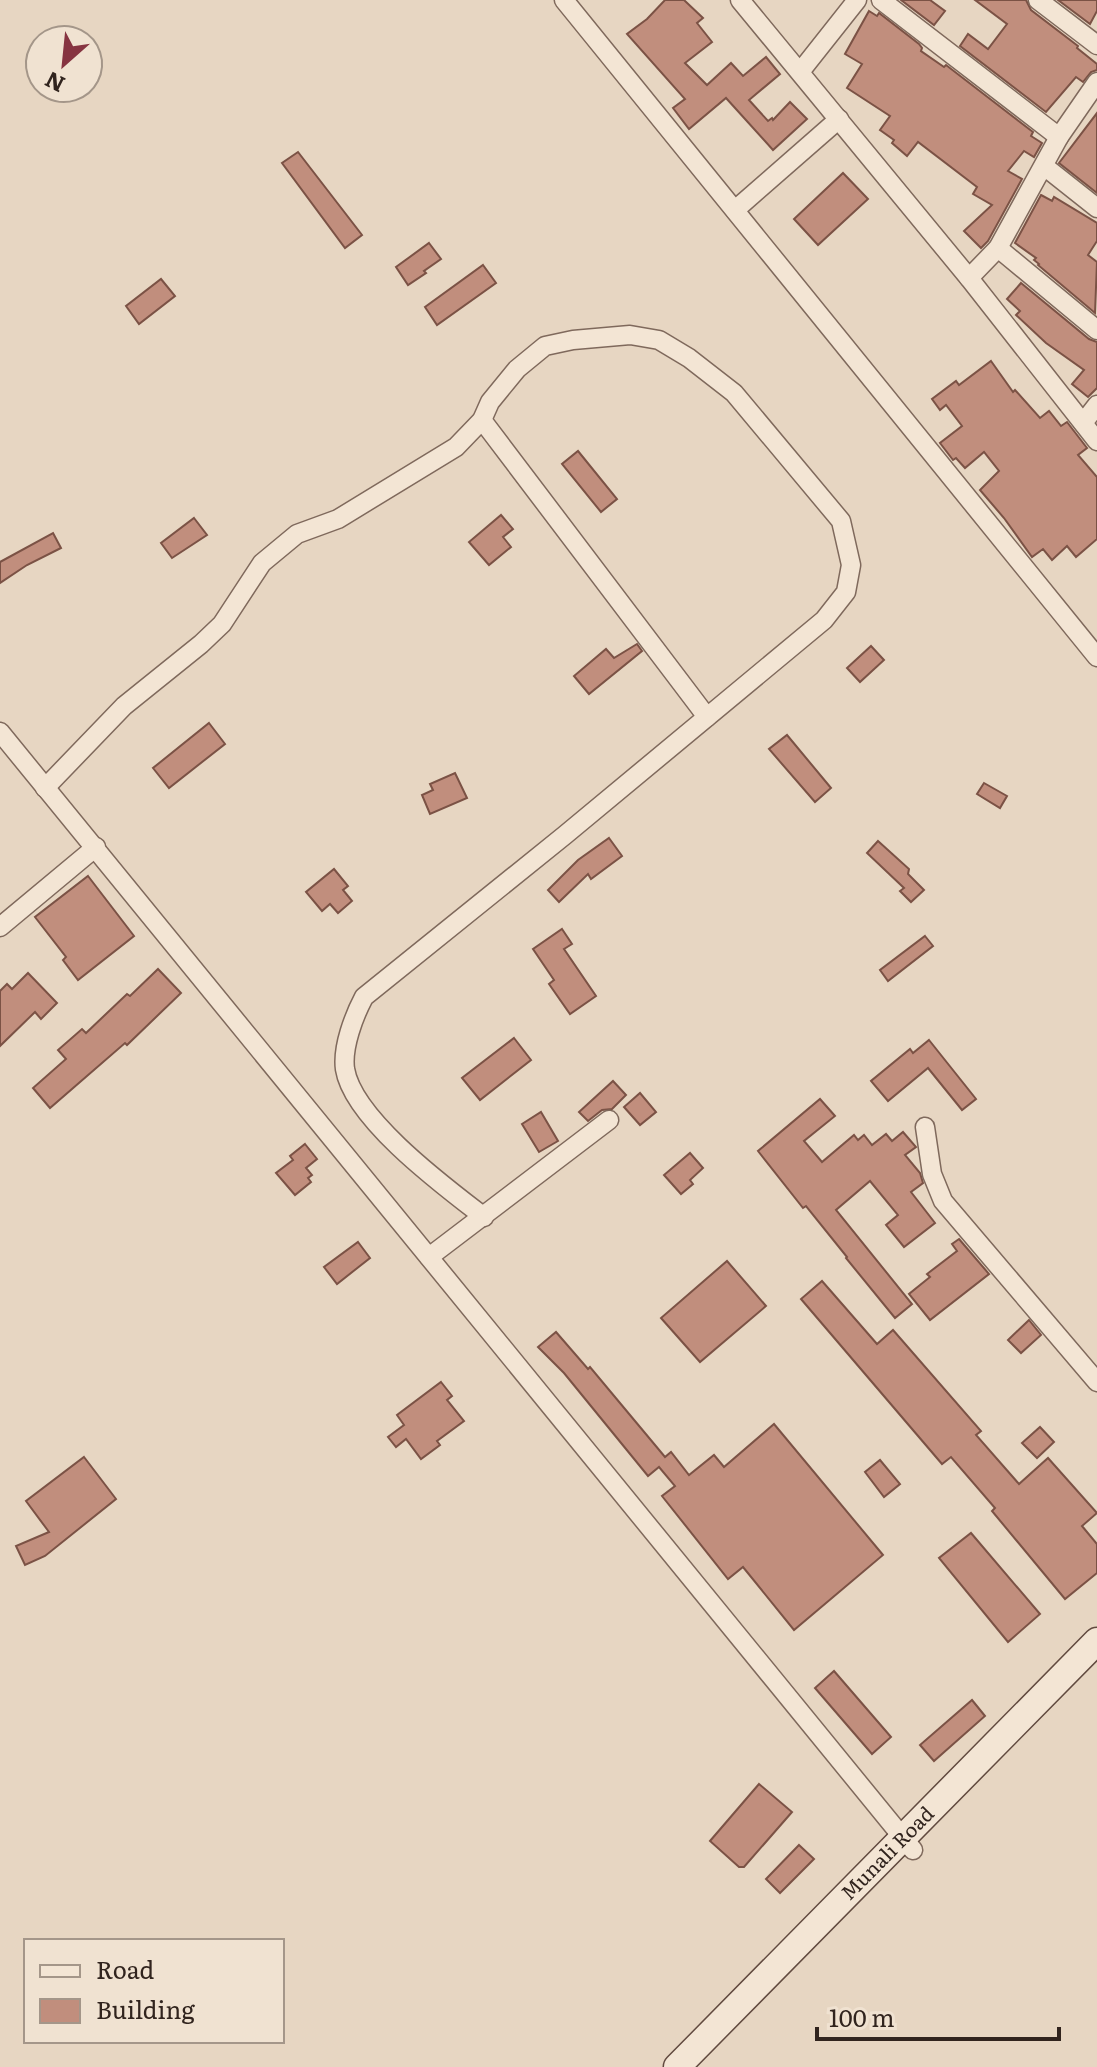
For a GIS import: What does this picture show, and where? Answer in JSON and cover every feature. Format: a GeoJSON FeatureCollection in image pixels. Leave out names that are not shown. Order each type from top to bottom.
{"type":"FeatureCollection","features":[{"type":"Feature","properties":{"kind":"main road","name":"Munali Road"},"geometry":{"type":"LineString","coordinates":[[699,2067],[1097,1641]]}},
{"type":"Feature","properties":{"kind":"main road","name":"Munali Road"},"geometry":{"type":"LineString","coordinates":[[677,2067],[1097,1664]]}},
{"type":"Feature","properties":{"kind":"street"},"geometry":{"type":"LineString","coordinates":[[564,0],[1097,657]]}},
{"type":"Feature","properties":{"kind":"street"},"geometry":{"type":"LineString","coordinates":[[740,0],[969,278],[1097,441]]}},
{"type":"Feature","properties":{"kind":"street"},"geometry":{"type":"LineString","coordinates":[[800,72],[857,0]]}},
{"type":"Feature","properties":{"kind":"street"},"geometry":{"type":"LineString","coordinates":[[881,0],[1059,137]]}},
{"type":"Feature","properties":{"kind":"street"},"geometry":{"type":"LineString","coordinates":[[1038,0],[1097,45]]}},
{"type":"Feature","properties":{"kind":"street"},"geometry":{"type":"LineString","coordinates":[[969,278],[998,248],[1059,137],[1097,82]]}},
{"type":"Feature","properties":{"kind":"street"},"geometry":{"type":"LineString","coordinates":[[735,210],[839,119]]}},
{"type":"Feature","properties":{"kind":"street"},"geometry":{"type":"LineString","coordinates":[[1044,166],[1097,208]]}},
{"type":"Feature","properties":{"kind":"street"},"geometry":{"type":"LineString","coordinates":[[998,248],[1097,330]]}},
{"type":"Feature","properties":{"kind":"street"},"geometry":{"type":"LineString","coordinates":[[45,788],[124,706],[222,624],[262,563],[297,534],[338,519],[456,447],[482,420],[490,402],[517,369],[545,346],[630,335],[659,340],[689,358],[734,393],[841,521],[851,565],[846,592],[824,620],[364,997],[351,1023],[345,1068],[356,1095],[392,1142],[484,1217]]}},
{"type":"Feature","properties":{"kind":"street"},"geometry":{"type":"LineString","coordinates":[[1083,423],[1097,405]]}},
{"type":"Feature","properties":{"kind":"street"},"geometry":{"type":"LineString","coordinates":[[482,420],[707,717]]}},
{"type":"Feature","properties":{"kind":"street"},"geometry":{"type":"LineString","coordinates":[[0,732],[688,1571],[908,1845]]}},
{"type":"Feature","properties":{"kind":"street"},"geometry":{"type":"LineString","coordinates":[[0,927],[96,847]]}},
{"type":"Feature","properties":{"kind":"street"},"geometry":{"type":"LineString","coordinates":[[429,1257],[609,1120]]}},
{"type":"Feature","properties":{"kind":"street"},"geometry":{"type":"LineString","coordinates":[[925,1127],[932,1174],[943,1201],[1097,1382]]}},
{"type":"Feature","properties":{"kind":"building"},"geometry":{"type":"Polygon","coordinates":[[[665,0],[684,0],[703,18],[697,23],[712,42],[685,63],[707,85],[731,63],[743,76],[766,57],[780,74],[749,100],[768,121],[773,120],[790,102],[807,119],[773,150],[726,98],[689,129],[673,108],[685,99],[627,34],[665,0]]]}},
{"type":"Feature","properties":{"kind":"building"},"geometry":{"type":"Polygon","coordinates":[[[901,0],[930,0],[945,11],[934,25],[901,0]]]}},
{"type":"Feature","properties":{"kind":"building"},"geometry":{"type":"Polygon","coordinates":[[[975,0],[1026,0],[1031,10],[1097,64],[1097,70],[1083,82],[1076,77],[1046,112],[960,46],[968,34],[988,49],[1007,24],[975,0]]]}},
{"type":"Feature","properties":{"kind":"building"},"geometry":{"type":"Polygon","coordinates":[[[1058,0],[1097,0],[1097,11],[1090,24],[1058,0]]]}},
{"type":"Feature","properties":{"kind":"building"},"geometry":{"type":"Polygon","coordinates":[[[869,11],[877,16],[879,13],[919,44],[921,51],[944,67],[946,65],[1033,132],[1031,136],[1042,143],[1034,157],[1024,151],[1008,171],[1022,179],[988,241],[981,248],[964,231],[992,205],[973,194],[977,187],[918,142],[907,156],[892,143],[894,140],[880,130],[890,116],[847,88],[862,64],[845,54],[869,11]]]}},
{"type":"Feature","properties":{"kind":"building"},"geometry":{"type":"Polygon","coordinates":[[[1097,113],[1097,193],[1059,163],[1097,113]]]}},
{"type":"Feature","properties":{"kind":"building"},"geometry":{"type":"Polygon","coordinates":[[[298,152],[362,235],[345,248],[282,163],[298,152]]]}},
{"type":"Feature","properties":{"kind":"building"},"geometry":{"type":"Polygon","coordinates":[[[843,173],[868,199],[818,245],[794,219],[843,173]]]}},
{"type":"Feature","properties":{"kind":"building"},"geometry":{"type":"Polygon","coordinates":[[[1041,195],[1052,201],[1054,197],[1097,223],[1097,241],[1088,255],[1097,262],[1095,313],[1038,265],[1034,260],[1036,258],[1015,243],[1041,195]]]}},
{"type":"Feature","properties":{"kind":"building"},"geometry":{"type":"Polygon","coordinates":[[[429,243],[441,259],[408,285],[396,267],[429,243]]]}},
{"type":"Feature","properties":{"kind":"building"},"geometry":{"type":"Polygon","coordinates":[[[483,265],[496,283],[437,325],[425,307],[483,265]]]}},
{"type":"Feature","properties":{"kind":"building"},"geometry":{"type":"Polygon","coordinates":[[[161,279],[175,296],[139,324],[126,306],[161,279]]]}},
{"type":"Feature","properties":{"kind":"building"},"geometry":{"type":"Polygon","coordinates":[[[1021,283],[1089,339],[1097,342],[1097,388],[1088,397],[1072,384],[1084,370],[1046,343],[1016,315],[1020,311],[1007,299],[1021,283]]]}},
{"type":"Feature","properties":{"kind":"building"},"geometry":{"type":"Polygon","coordinates":[[[991,361],[1013,392],[1015,390],[1040,418],[1049,411],[1061,426],[1067,422],[1087,448],[1078,455],[1097,477],[1097,539],[1076,557],[1067,546],[1052,560],[1043,549],[1032,557],[980,490],[999,471],[984,452],[965,468],[956,458],[953,460],[940,443],[962,426],[946,405],[940,410],[932,399],[956,381],[959,385],[991,361]]]}},
{"type":"Feature","properties":{"kind":"building"},"geometry":{"type":"Polygon","coordinates":[[[578,451],[617,499],[601,512],[562,464],[578,451]]]}},
{"type":"Feature","properties":{"kind":"building"},"geometry":{"type":"Polygon","coordinates":[[[501,515],[513,529],[503,537],[511,547],[489,565],[469,542],[501,515]]]}},
{"type":"Feature","properties":{"kind":"building"},"geometry":{"type":"Polygon","coordinates":[[[194,518],[207,535],[172,558],[161,543],[194,518]]]}},
{"type":"Feature","properties":{"kind":"building"},"geometry":{"type":"Polygon","coordinates":[[[53,533],[61,548],[0,583],[0,562],[53,533]]]}},
{"type":"Feature","properties":{"kind":"building"},"geometry":{"type":"Polygon","coordinates":[[[637,644],[642,651],[589,694],[574,676],[606,649],[614,658],[637,644]]]}},
{"type":"Feature","properties":{"kind":"building"},"geometry":{"type":"Polygon","coordinates":[[[871,646],[884,660],[860,682],[847,668],[871,646]]]}},
{"type":"Feature","properties":{"kind":"building"},"geometry":{"type":"Polygon","coordinates":[[[209,723],[225,744],[169,788],[153,768],[209,723]]]}},
{"type":"Feature","properties":{"kind":"building"},"geometry":{"type":"Polygon","coordinates":[[[787,735],[831,788],[815,802],[769,749],[787,735]]]}},
{"type":"Feature","properties":{"kind":"building"},"geometry":{"type":"Polygon","coordinates":[[[455,773],[467,798],[430,814],[422,795],[433,790],[430,784],[455,773]]]}},
{"type":"Feature","properties":{"kind":"building"},"geometry":{"type":"Polygon","coordinates":[[[984,783],[1007,796],[1000,808],[977,794],[984,783]]]}},
{"type":"Feature","properties":{"kind":"building"},"geometry":{"type":"Polygon","coordinates":[[[609,838],[622,856],[591,879],[588,874],[559,902],[548,890],[578,860],[609,838]]]}},
{"type":"Feature","properties":{"kind":"building"},"geometry":{"type":"Polygon","coordinates":[[[878,841],[909,869],[908,874],[924,890],[911,902],[900,891],[904,888],[867,853],[878,841]]]}},
{"type":"Feature","properties":{"kind":"building"},"geometry":{"type":"Polygon","coordinates":[[[334,869],[348,886],[343,890],[352,901],[338,913],[330,904],[322,911],[306,892],[334,869]]]}},
{"type":"Feature","properties":{"kind":"building"},"geometry":{"type":"Polygon","coordinates":[[[88,876],[134,936],[78,980],[63,960],[66,957],[35,917],[88,876]]]}},
{"type":"Feature","properties":{"kind":"building"},"geometry":{"type":"Polygon","coordinates":[[[562,929],[572,944],[564,949],[596,996],[570,1014],[549,984],[554,980],[533,949],[562,929]]]}},
{"type":"Feature","properties":{"kind":"building"},"geometry":{"type":"Polygon","coordinates":[[[925,936],[933,946],[888,981],[880,970],[925,936]]]}},
{"type":"Feature","properties":{"kind":"building"},"geometry":{"type":"Polygon","coordinates":[[[158,969],[181,993],[127,1045],[125,1043],[50,1108],[33,1088],[66,1059],[58,1050],[82,1029],[86,1033],[158,969]]]}},
{"type":"Feature","properties":{"kind":"building"},"geometry":{"type":"Polygon","coordinates":[[[28,973],[57,1003],[41,1019],[35,1012],[0,1046],[0,991],[7,984],[12,989],[28,973]]]}},
{"type":"Feature","properties":{"kind":"building"},"geometry":{"type":"Polygon","coordinates":[[[514,1038],[531,1060],[480,1100],[462,1078],[514,1038]]]}},
{"type":"Feature","properties":{"kind":"building"},"geometry":{"type":"Polygon","coordinates":[[[929,1040],[976,1099],[962,1110],[928,1068],[888,1101],[871,1081],[910,1049],[913,1053],[929,1040]]]}},
{"type":"Feature","properties":{"kind":"building"},"geometry":{"type":"Polygon","coordinates":[[[613,1081],[626,1095],[612,1109],[602,1110],[588,1121],[579,1112],[613,1081]]]}},
{"type":"Feature","properties":{"kind":"building"},"geometry":{"type":"Polygon","coordinates":[[[640,1093],[656,1112],[640,1125],[624,1107],[640,1093]]]}},
{"type":"Feature","properties":{"kind":"building"},"geometry":{"type":"Polygon","coordinates":[[[820,1099],[835,1116],[804,1141],[822,1162],[854,1135],[858,1140],[864,1135],[872,1145],[886,1134],[892,1141],[903,1132],[916,1147],[905,1155],[920,1173],[923,1183],[911,1192],[935,1223],[904,1247],[886,1225],[898,1215],[870,1181],[836,1210],[912,1304],[895,1318],[758,1151],[820,1099]]]}},
{"type":"Feature","properties":{"kind":"building"},"geometry":{"type":"Polygon","coordinates":[[[541,1112],[558,1141],[539,1152],[522,1124],[541,1112]]]}},
{"type":"Feature","properties":{"kind":"building"},"geometry":{"type":"Polygon","coordinates":[[[305,1144],[317,1159],[306,1168],[312,1175],[308,1178],[311,1182],[295,1195],[276,1173],[293,1160],[290,1156],[305,1144]]]}},
{"type":"Feature","properties":{"kind":"building"},"geometry":{"type":"Polygon","coordinates":[[[690,1153],[703,1168],[690,1180],[693,1184],[681,1194],[664,1175],[690,1153]]]}},
{"type":"Feature","properties":{"kind":"building"},"geometry":{"type":"Polygon","coordinates":[[[959,1239],[989,1274],[930,1320],[909,1294],[930,1277],[927,1274],[957,1251],[952,1244],[959,1239]]]}},
{"type":"Feature","properties":{"kind":"building"},"geometry":{"type":"Polygon","coordinates":[[[358,1242],[370,1258],[337,1284],[324,1267],[358,1242]]]}},
{"type":"Feature","properties":{"kind":"building"},"geometry":{"type":"Polygon","coordinates":[[[727,1261],[766,1306],[700,1362],[661,1318],[727,1261]]]}},
{"type":"Feature","properties":{"kind":"building"},"geometry":{"type":"Polygon","coordinates":[[[822,1281],[877,1344],[893,1330],[981,1431],[976,1435],[1019,1484],[1048,1458],[1097,1513],[1082,1526],[1097,1544],[1097,1573],[1065,1599],[951,1457],[942,1464],[801,1299],[822,1281]]]}},
{"type":"Feature","properties":{"kind":"building"},"geometry":{"type":"Polygon","coordinates":[[[1029,1320],[1041,1335],[1021,1353],[1008,1340],[1029,1320]]]}},
{"type":"Feature","properties":{"kind":"building"},"geometry":{"type":"Polygon","coordinates":[[[556,1332],[588,1369],[590,1367],[665,1457],[671,1452],[689,1475],[714,1455],[724,1467],[774,1424],[883,1555],[794,1630],[743,1567],[728,1579],[662,1496],[675,1486],[659,1467],[648,1476],[564,1373],[538,1347],[556,1332]]]}},
{"type":"Feature","properties":{"kind":"building"},"geometry":{"type":"Polygon","coordinates":[[[441,1382],[452,1396],[447,1400],[464,1421],[437,1441],[440,1445],[421,1459],[406,1439],[396,1447],[388,1437],[404,1425],[397,1415],[441,1382]]]}},
{"type":"Feature","properties":{"kind":"building"},"geometry":{"type":"Polygon","coordinates":[[[1040,1427],[1054,1442],[1037,1458],[1022,1443],[1040,1427]]]}},
{"type":"Feature","properties":{"kind":"building"},"geometry":{"type":"Polygon","coordinates":[[[84,1457],[116,1499],[45,1556],[25,1565],[16,1546],[49,1532],[26,1501],[84,1457]]]}},
{"type":"Feature","properties":{"kind":"building"},"geometry":{"type":"Polygon","coordinates":[[[880,1460],[900,1484],[884,1497],[865,1472],[880,1460]]]}},
{"type":"Feature","properties":{"kind":"building"},"geometry":{"type":"Polygon","coordinates":[[[971,1533],[1040,1614],[1008,1642],[939,1558],[971,1533]]]}},
{"type":"Feature","properties":{"kind":"building"},"geometry":{"type":"Polygon","coordinates":[[[834,1671],[891,1737],[872,1754],[815,1688],[834,1671]]]}},
{"type":"Feature","properties":{"kind":"building"},"geometry":{"type":"Polygon","coordinates":[[[972,1700],[985,1716],[934,1761],[920,1745],[972,1700]]]}},
{"type":"Feature","properties":{"kind":"building"},"geometry":{"type":"Polygon","coordinates":[[[759,1784],[792,1812],[744,1867],[739,1867],[710,1841],[759,1784]]]}},
{"type":"Feature","properties":{"kind":"building"},"geometry":{"type":"Polygon","coordinates":[[[799,1845],[814,1859],[780,1893],[766,1879],[799,1845]]]}}]}
